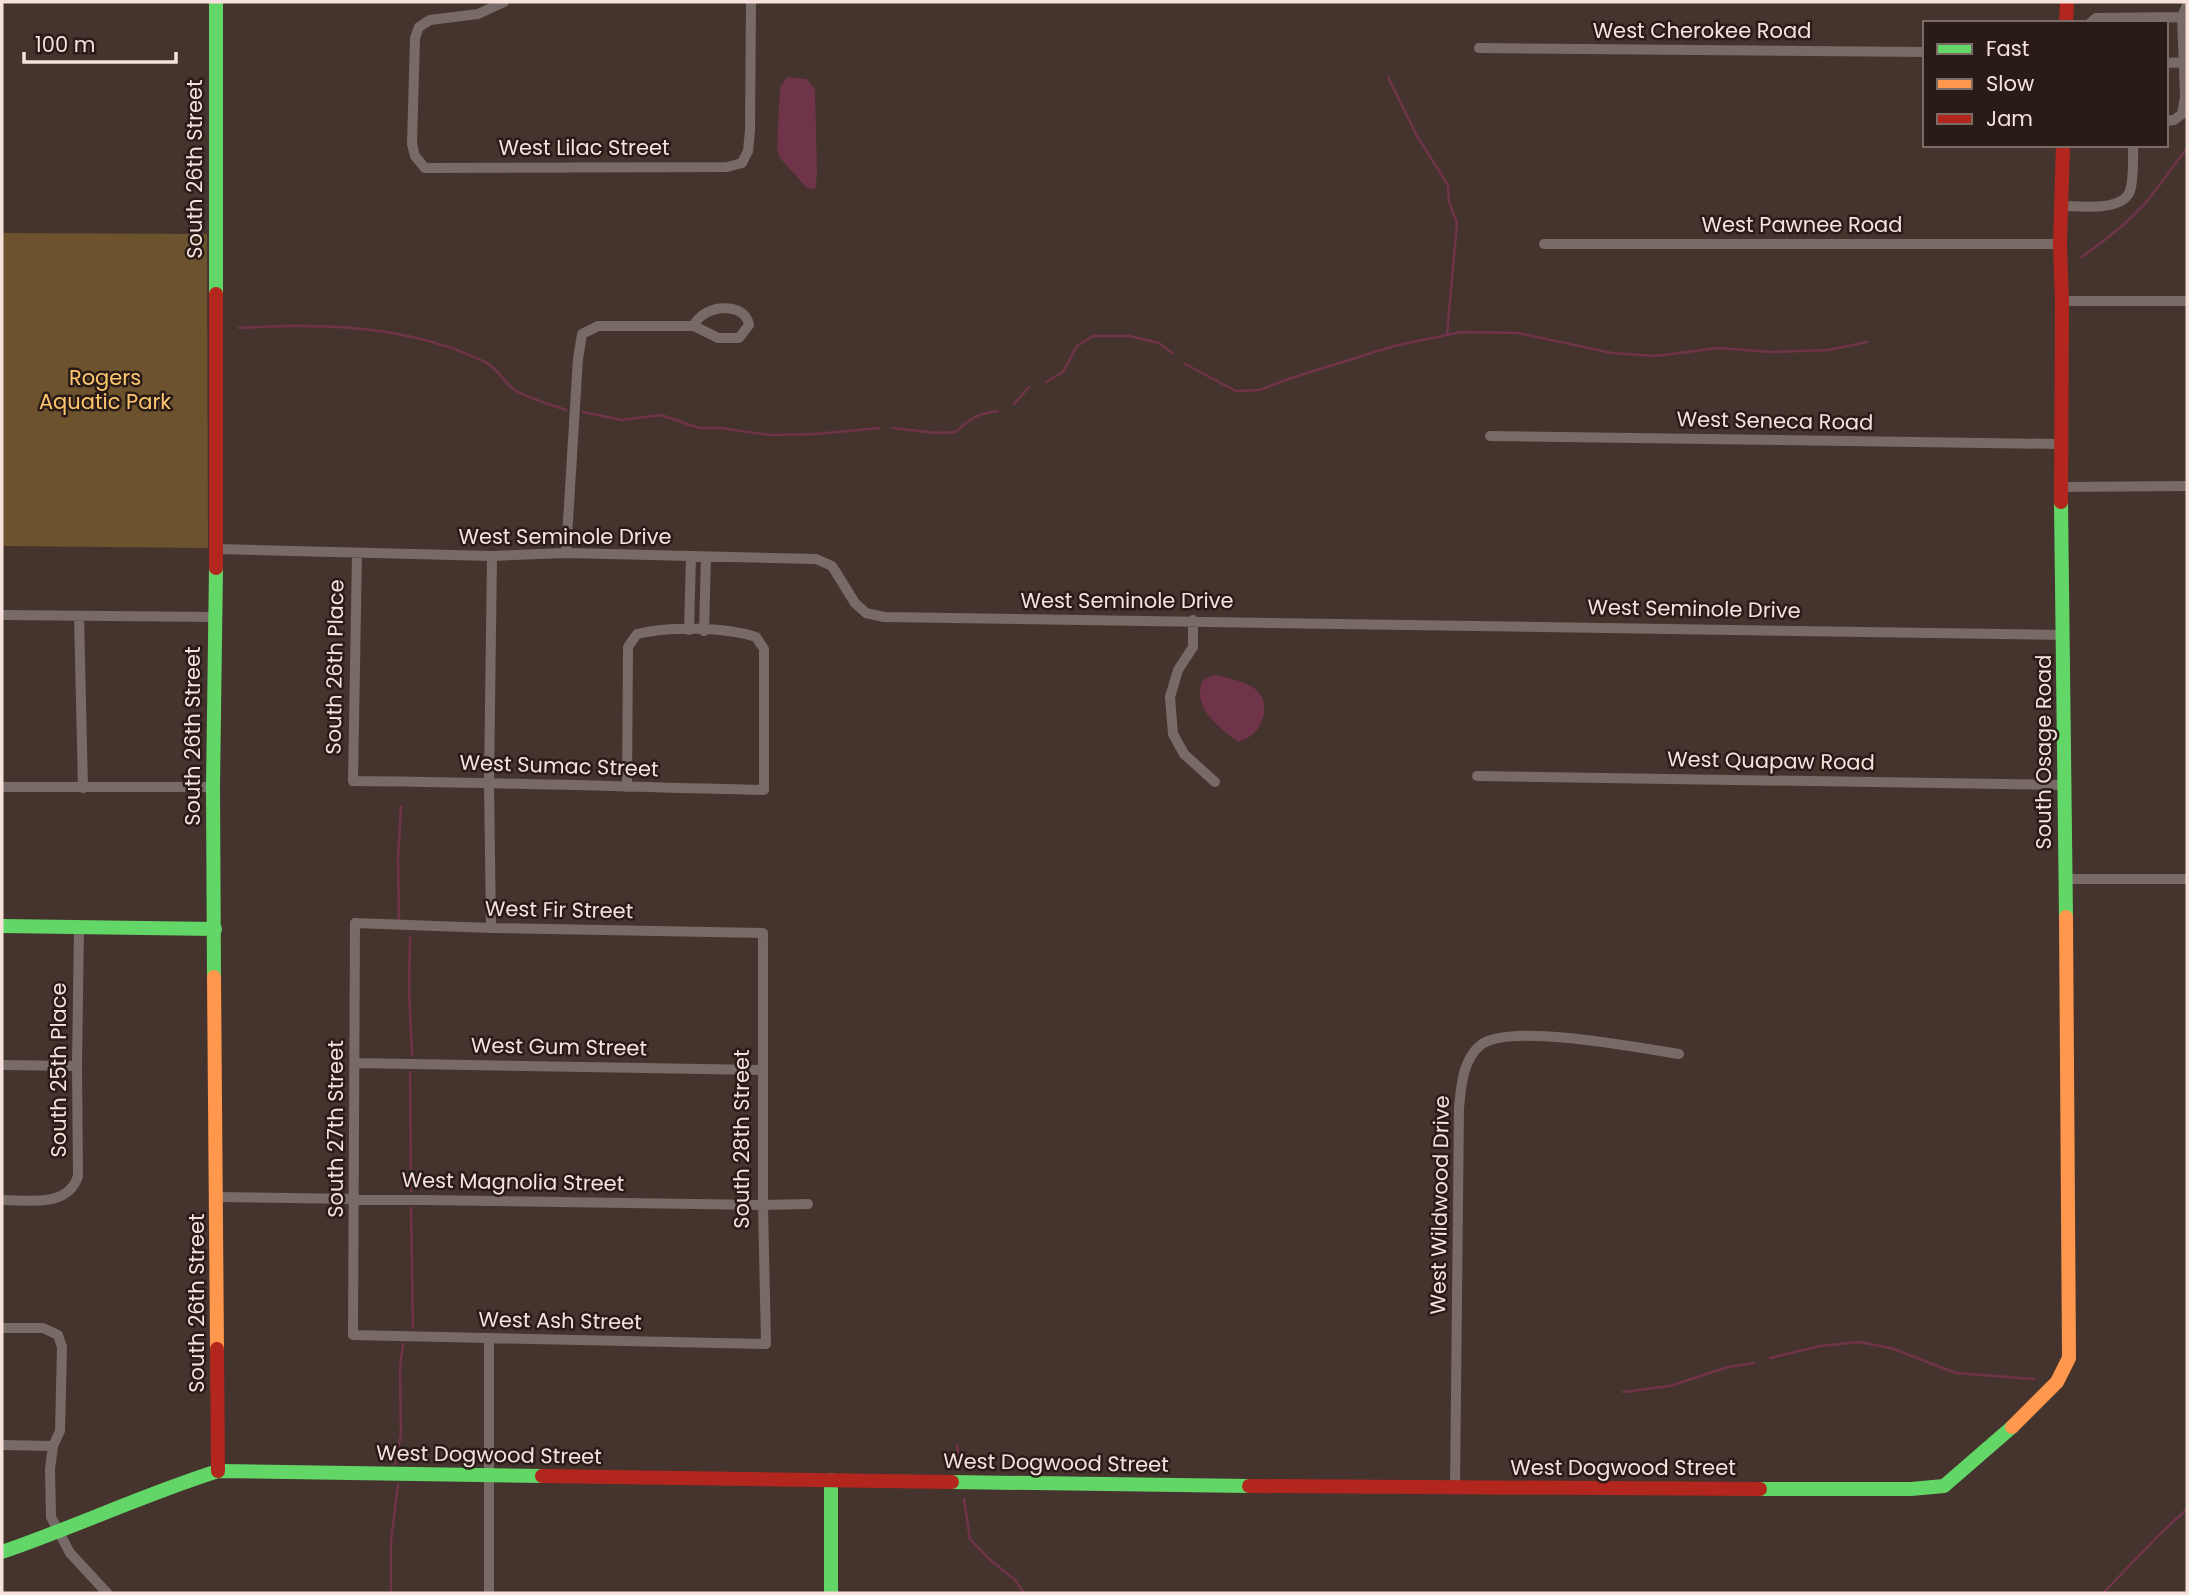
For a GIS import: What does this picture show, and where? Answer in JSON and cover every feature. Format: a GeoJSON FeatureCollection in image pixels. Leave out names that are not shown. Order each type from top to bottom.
{"type":"FeatureCollection","features":[{"type":"Feature","properties":{"kind":"street","name":"South 26th Street"},"geometry":{"type":"LineString","coordinates":[[216,2],[213,787],[218,1471]]}},
{"type":"Feature","properties":{"kind":"street","name":"West Lilac Street"},"geometry":{"type":"LineString","coordinates":[[504,2],[478,14],[430,20],[419,27],[415,38],[412,144],[415,156],[425,168],[727,167],[742,163],[748,151],[750,130],[751,2]]}},
{"type":"Feature","properties":{"kind":"street"},"geometry":{"type":"LineString","coordinates":[[2066,21],[2067,2]]}},
{"type":"Feature","properties":{"kind":"street"},"geometry":{"type":"LineString","coordinates":[[2168,121],[2182,114],[2185,97],[2186,62],[2182,16],[2187,5]]}},
{"type":"Feature","properties":{"kind":"street"},"geometry":{"type":"LineString","coordinates":[[2092,21],[2096,18],[2182,16]]}},
{"type":"Feature","properties":{"kind":"street","name":"West Cherokee Road"},"geometry":{"type":"LineString","coordinates":[[1479,48],[1923,52]]}},
{"type":"Feature","properties":{"kind":"street"},"geometry":{"type":"LineString","coordinates":[[2168,63],[2186,62]]}},
{"type":"Feature","properties":{"kind":"street","name":"South Osage Road"},"geometry":{"type":"LineString","coordinates":[[2063,147],[2060,444],[2064,635],[2069,1358]]}},
{"type":"Feature","properties":{"kind":"street"},"geometry":{"type":"LineString","coordinates":[[2061,206],[2097,206],[2124,200],[2130,190],[2133,147]]}},
{"type":"Feature","properties":{"kind":"street","name":"West Pawnee Road"},"geometry":{"type":"LineString","coordinates":[[1544,244],[2060,244]]}},
{"type":"Feature","properties":{"kind":"street"},"geometry":{"type":"LineString","coordinates":[[2062,301],[2187,301]]}},
{"type":"Feature","properties":{"kind":"street"},"geometry":{"type":"LineString","coordinates":[[566,553],[578,359],[582,334],[598,326],[694,326],[725,340],[739,338],[749,325],[744,312],[725,309],[701,316],[694,326]]}},
{"type":"Feature","properties":{"kind":"street","name":"West Seneca Road"},"geometry":{"type":"LineString","coordinates":[[1490,436],[2060,444]]}},
{"type":"Feature","properties":{"kind":"street"},"geometry":{"type":"LineString","coordinates":[[2061,487],[2187,486]]}},
{"type":"Feature","properties":{"kind":"street","name":"West Seminole Drive"},"geometry":{"type":"LineString","coordinates":[[216,549],[492,556],[566,553],[816,559],[832,566],[855,603],[866,613],[884,617],[2064,635]]}},
{"type":"Feature","properties":{"kind":"street","name":"South 26th Place"},"geometry":{"type":"LineString","coordinates":[[353,781],[357,553]]}},
{"type":"Feature","properties":{"kind":"street"},"geometry":{"type":"LineString","coordinates":[[491,928],[489,782],[492,556]]}},
{"type":"Feature","properties":{"kind":"street"},"geometry":{"type":"LineString","coordinates":[[690,630],[691,557]]}},
{"type":"Feature","properties":{"kind":"street"},"geometry":{"type":"LineString","coordinates":[[627,788],[628,647],[637,634],[654,630],[704,631],[706,557]]}},
{"type":"Feature","properties":{"kind":"street"},"geometry":{"type":"LineString","coordinates":[[2,615],[215,617]]}},
{"type":"Feature","properties":{"kind":"street"},"geometry":{"type":"LineString","coordinates":[[79,615],[83,788]]}},
{"type":"Feature","properties":{"kind":"street"},"geometry":{"type":"LineString","coordinates":[[1193,620],[1193,648],[1178,670],[1170,697],[1173,734],[1184,754],[1215,782]]}},
{"type":"Feature","properties":{"kind":"street","name":"West Sumac Street"},"geometry":{"type":"LineString","coordinates":[[353,781],[764,790],[764,649],[757,637],[737,631],[704,631]]}},
{"type":"Feature","properties":{"kind":"street","name":"West Quapaw Road"},"geometry":{"type":"LineString","coordinates":[[1477,776],[2064,785]]}},
{"type":"Feature","properties":{"kind":"street"},"geometry":{"type":"LineString","coordinates":[[2,787],[213,787]]}},
{"type":"Feature","properties":{"kind":"street"},"geometry":{"type":"LineString","coordinates":[[2066,879],[2187,879]]}},
{"type":"Feature","properties":{"kind":"street","name":"West Fir Street"},"geometry":{"type":"LineString","coordinates":[[355,923],[763,933]]}},
{"type":"Feature","properties":{"kind":"street","name":"South 27th Street"},"geometry":{"type":"LineString","coordinates":[[353,1335],[355,923]]}},
{"type":"Feature","properties":{"kind":"street"},"geometry":{"type":"LineString","coordinates":[[2,926],[215,929]]}},
{"type":"Feature","properties":{"kind":"street","name":"South 25th Place"},"geometry":{"type":"LineString","coordinates":[[2,1200],[52,1200],[70,1191],[76,1183],[79,927]]}},
{"type":"Feature","properties":{"kind":"street","name":"South 28th Street"},"geometry":{"type":"LineString","coordinates":[[763,933],[766,1344]]}},
{"type":"Feature","properties":{"kind":"street","name":"West Wildwood Drive"},"geometry":{"type":"LineString","coordinates":[[1455,1488],[1459,1108],[1460,1088],[1466,1064],[1481,1045],[1494,1038],[1519,1036],[1601,1041],[1679,1055]]}},
{"type":"Feature","properties":{"kind":"street","name":"West Gum Street"},"geometry":{"type":"LineString","coordinates":[[355,1063],[762,1070]]}},
{"type":"Feature","properties":{"kind":"street"},"geometry":{"type":"LineString","coordinates":[[2,1065],[77,1066]]}},
{"type":"Feature","properties":{"kind":"street","name":"West Magnolia Street"},"geometry":{"type":"LineString","coordinates":[[217,1197],[808,1204]]}},
{"type":"Feature","properties":{"kind":"street"},"geometry":{"type":"LineString","coordinates":[[2,1328],[43,1328],[58,1335],[62,1347],[60,1431],[53,1446],[50,1469],[51,1517],[70,1553],[107,1593]]}},
{"type":"Feature","properties":{"kind":"street","name":"West Ash Street"},"geometry":{"type":"LineString","coordinates":[[353,1335],[766,1344]]}},
{"type":"Feature","properties":{"kind":"street"},"geometry":{"type":"LineString","coordinates":[[489,1339],[489,1593]]}},
{"type":"Feature","properties":{"kind":"street","name":"West Dogwood Street"},"geometry":{"type":"LineString","coordinates":[[2,1552],[218,1471],[1455,1488],[1911,1489],[1944,1486],[2029,1412],[2057,1382],[2069,1358]]}},
{"type":"Feature","properties":{"kind":"street"},"geometry":{"type":"LineString","coordinates":[[2,1445],[53,1446]]}},
{"type":"Feature","properties":{"kind":"street"},"geometry":{"type":"LineString","coordinates":[[831,1480],[831,1593]]}},
{"type":"Feature","properties":{"kind":"green space","name":"Rogers Aquatic Park"},"geometry":{"type":"Polygon","coordinates":[[[2,233],[207,234],[208,548],[2,546],[2,233]]]}},
{"type":"Feature","properties":{"kind":"shaded area"},"geometry":{"type":"Polygon","coordinates":[[[787,77],[807,79],[815,90],[815,189],[807,188],[780,158],[777,149],[780,88],[787,77]]]}},
{"type":"Feature","properties":{"kind":"shaded area"},"geometry":{"type":"Polygon","coordinates":[[[1214,675],[1246,684],[1256,690],[1263,699],[1264,715],[1260,726],[1238,742],[1204,709],[1200,691],[1202,681],[1214,675]]]}},
{"type":"Feature","properties":{"kind":"waterway"},"geometry":{"type":"LineString","coordinates":[[1388,77],[1417,136],[1448,185],[1449,202],[1457,223],[1447,334]]}},
{"type":"Feature","properties":{"kind":"waterway"},"geometry":{"type":"LineString","coordinates":[[2082,257],[2139,210],[2187,149]]}},
{"type":"Feature","properties":{"kind":"waterway"},"geometry":{"type":"LineString","coordinates":[[239,328],[301,326],[365,329],[426,340],[485,362],[516,391],[566,410]]}},
{"type":"Feature","properties":{"kind":"waterway"},"geometry":{"type":"LineString","coordinates":[[1185,364],[1236,391],[1260,390],[1394,346],[1461,332],[1518,333],[1612,353],[1655,356],[1718,348],[1771,352],[1829,350],[1867,342]]}},
{"type":"Feature","properties":{"kind":"waterway"},"geometry":{"type":"LineString","coordinates":[[1046,382],[1063,372],[1077,346],[1093,336],[1129,336],[1159,343],[1172,353]]}},
{"type":"Feature","properties":{"kind":"waterway"},"geometry":{"type":"LineString","coordinates":[[1014,404],[1029,387]]}},
{"type":"Feature","properties":{"kind":"waterway"},"geometry":{"type":"LineString","coordinates":[[893,428],[935,433],[956,432],[975,417],[998,411]]}},
{"type":"Feature","properties":{"kind":"waterway"},"geometry":{"type":"LineString","coordinates":[[583,412],[622,420],[661,415],[699,428],[770,435],[879,428]]}},
{"type":"Feature","properties":{"kind":"waterway"},"geometry":{"type":"LineString","coordinates":[[399,919],[401,807]]}},
{"type":"Feature","properties":{"kind":"waterway"},"geometry":{"type":"LineString","coordinates":[[410,937],[412,1055]]}},
{"type":"Feature","properties":{"kind":"waterway"},"geometry":{"type":"LineString","coordinates":[[410,1072],[411,1191]]}},
{"type":"Feature","properties":{"kind":"waterway"},"geometry":{"type":"LineString","coordinates":[[411,1208],[413,1328]]}},
{"type":"Feature","properties":{"kind":"waterway"},"geometry":{"type":"LineString","coordinates":[[1770,1358],[1820,1346],[1859,1342],[1891,1348],[1956,1373],[2034,1379]]}},
{"type":"Feature","properties":{"kind":"waterway"},"geometry":{"type":"LineString","coordinates":[[395,1464],[401,1435],[400,1368],[403,1344]]}},
{"type":"Feature","properties":{"kind":"waterway"},"geometry":{"type":"LineString","coordinates":[[1623,1392],[1670,1386],[1728,1367],[1754,1363]]}},
{"type":"Feature","properties":{"kind":"waterway"},"geometry":{"type":"LineString","coordinates":[[957,1446],[961,1469]]}},
{"type":"Feature","properties":{"kind":"waterway"},"geometry":{"type":"LineString","coordinates":[[391,1593],[391,1541],[398,1484]]}},
{"type":"Feature","properties":{"kind":"waterway"},"geometry":{"type":"LineString","coordinates":[[964,1499],[970,1539],[1015,1580],[1024,1593]]}},
{"type":"Feature","properties":{"kind":"waterway"},"geometry":{"type":"LineString","coordinates":[[2103,1593],[2187,1509]]}},
{"type":"Feature","properties":{"kind":"traffic: fast"},"geometry":{"type":"LineString","coordinates":[[216,2],[216,294]]}},
{"type":"Feature","properties":{"kind":"traffic: fast"},"geometry":{"type":"LineString","coordinates":[[2061,502],[2066,917]]}},
{"type":"Feature","properties":{"kind":"traffic: fast"},"geometry":{"type":"LineString","coordinates":[[214,977],[216,568]]}},
{"type":"Feature","properties":{"kind":"traffic: fast"},"geometry":{"type":"LineString","coordinates":[[2,926],[215,929]]}},
{"type":"Feature","properties":{"kind":"traffic: fast"},"geometry":{"type":"LineString","coordinates":[[1760,1489],[1911,1489],[1944,1486],[2012,1427]]}},
{"type":"Feature","properties":{"kind":"traffic: fast"},"geometry":{"type":"LineString","coordinates":[[2,1552],[218,1471],[542,1476]]}},
{"type":"Feature","properties":{"kind":"traffic: fast"},"geometry":{"type":"LineString","coordinates":[[831,1480],[831,1593]]}},
{"type":"Feature","properties":{"kind":"traffic: fast"},"geometry":{"type":"LineString","coordinates":[[952,1482],[1249,1486]]}},
{"type":"Feature","properties":{"kind":"traffic: slow"},"geometry":{"type":"LineString","coordinates":[[2012,1427],[2057,1382],[2069,1358],[2066,917]]}},
{"type":"Feature","properties":{"kind":"traffic: slow"},"geometry":{"type":"LineString","coordinates":[[214,977],[217,1349]]}},
{"type":"Feature","properties":{"kind":"traffic: jam"},"geometry":{"type":"LineString","coordinates":[[2066,21],[2067,2]]}},
{"type":"Feature","properties":{"kind":"traffic: jam"},"geometry":{"type":"LineString","coordinates":[[2061,502],[2060,244],[2063,147]]}},
{"type":"Feature","properties":{"kind":"traffic: jam"},"geometry":{"type":"LineString","coordinates":[[216,294],[216,568]]}},
{"type":"Feature","properties":{"kind":"traffic: jam"},"geometry":{"type":"LineString","coordinates":[[217,1349],[218,1471]]}},
{"type":"Feature","properties":{"kind":"traffic: jam"},"geometry":{"type":"LineString","coordinates":[[542,1476],[952,1482]]}},
{"type":"Feature","properties":{"kind":"traffic: jam"},"geometry":{"type":"LineString","coordinates":[[1249,1486],[1760,1489]]}}]}
